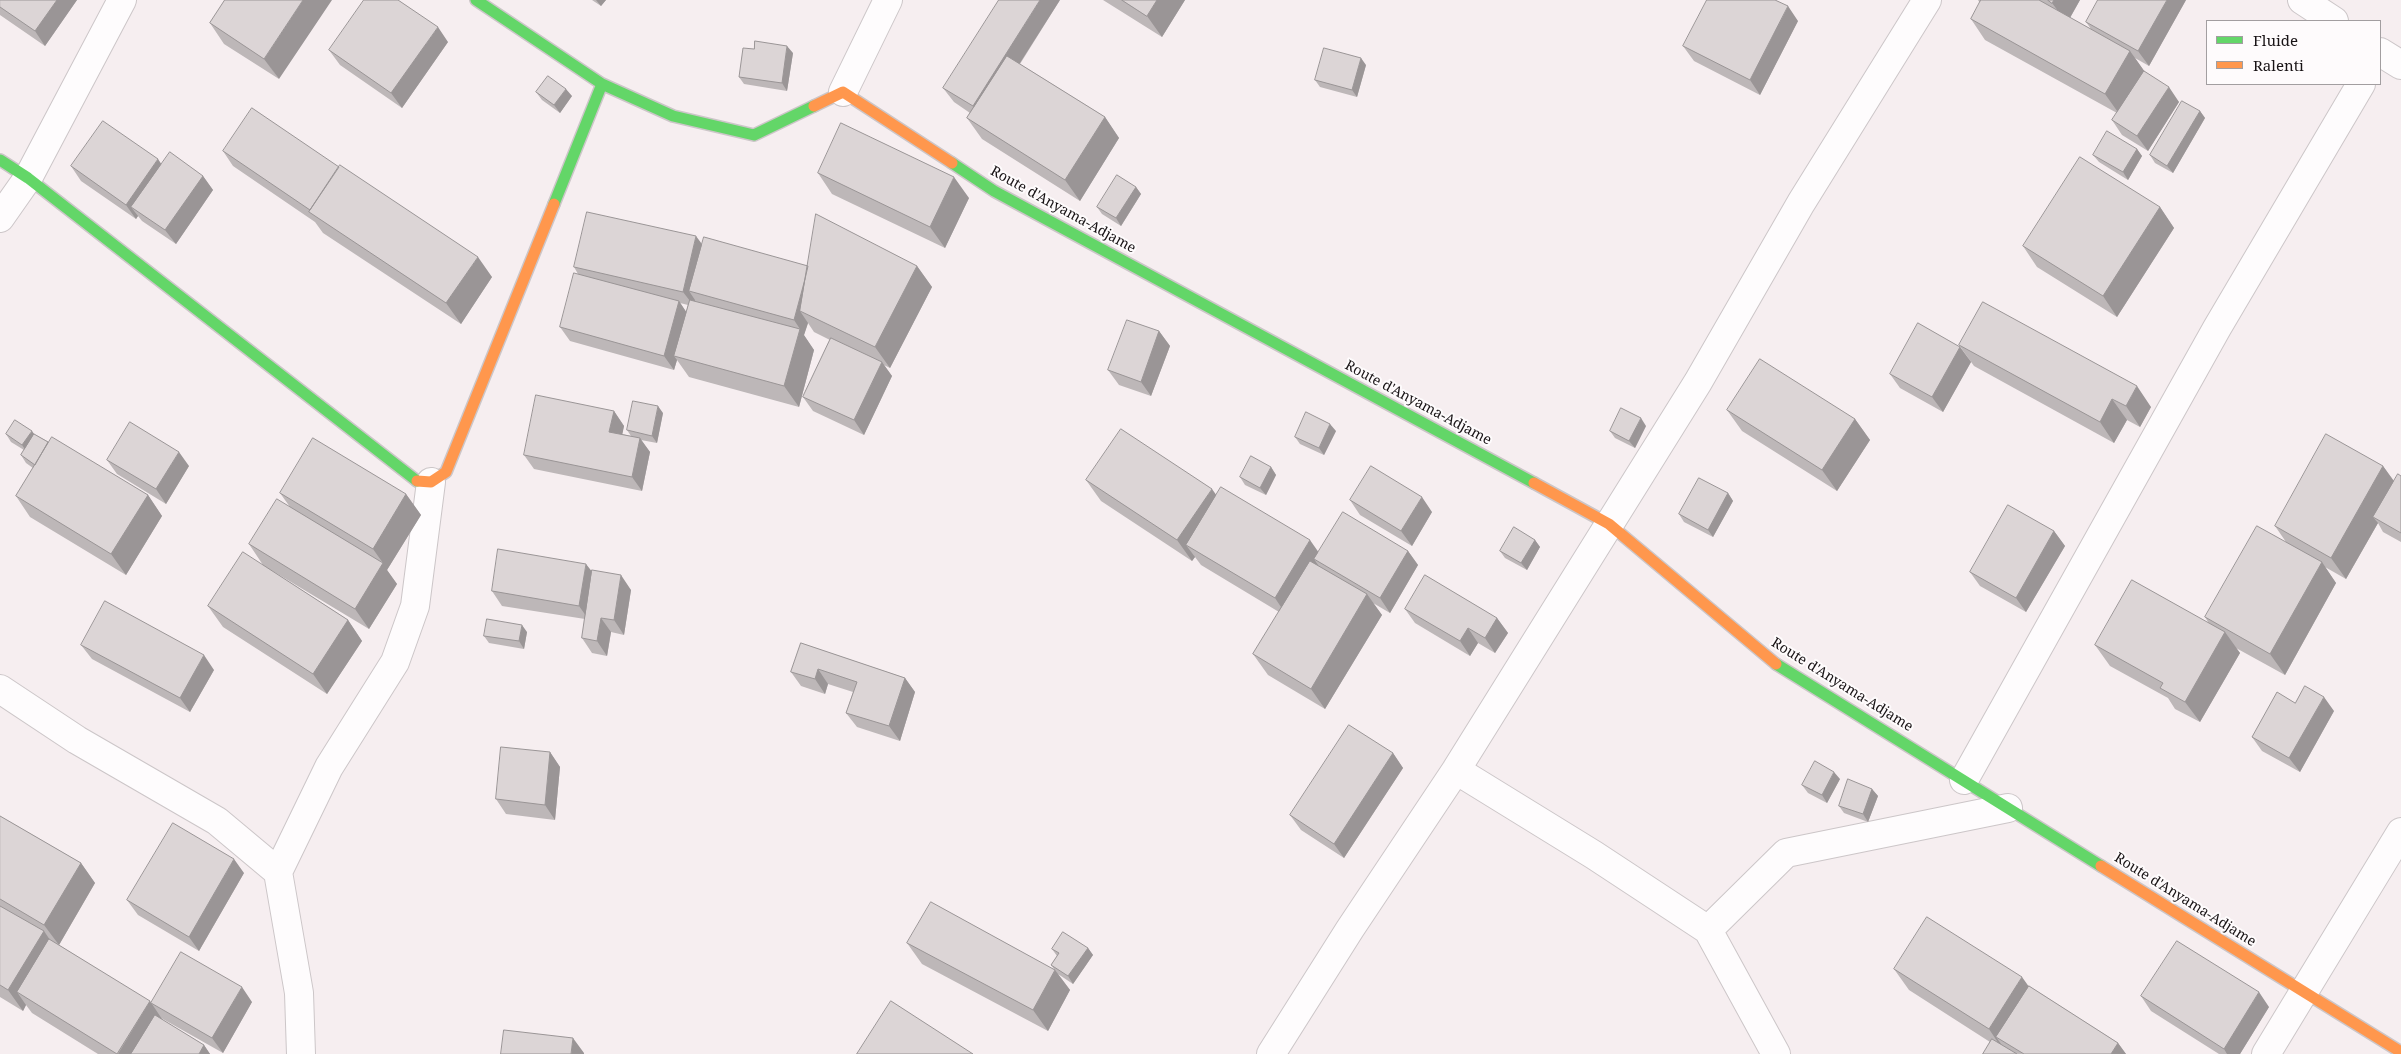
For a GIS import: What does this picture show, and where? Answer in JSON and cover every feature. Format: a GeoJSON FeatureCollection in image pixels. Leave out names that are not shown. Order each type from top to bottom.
{"type":"FeatureCollection","features":[{"type":"Feature","properties":{"kind":"street"},"geometry":{"type":"LineString","coordinates":[[0,218],[28,178],[122,0]]}},
{"type":"Feature","properties":{"kind":"street"},"geometry":{"type":"LineString","coordinates":[[476,0],[602,84],[673,116],[754,135],[843,92],[888,0]]}},
{"type":"Feature","properties":{"kind":"street"},"geometry":{"type":"LineString","coordinates":[[1272,1054],[1350,929],[1456,770],[1698,382],[1796,211],[1927,0]]}},
{"type":"Feature","properties":{"kind":"street"},"geometry":{"type":"LineString","coordinates":[[2302,0],[2332,20]]}},
{"type":"Feature","properties":{"kind":"street"},"geometry":{"type":"LineString","coordinates":[[2381,53],[2401,65]]}},
{"type":"Feature","properties":{"kind":"street"},"geometry":{"type":"LineString","coordinates":[[0,160],[28,178],[416,481],[432,482],[446,472],[602,84]]}},
{"type":"Feature","properties":{"kind":"street"},"geometry":{"type":"LineString","coordinates":[[1964,780],[2218,328],[2360,85]]}},
{"type":"Feature","properties":{"kind":"street","name":"Route d'Anyama-Adjame"},"geometry":{"type":"LineString","coordinates":[[843,92],[994,191],[1609,524],[1648,554],[1698,600],[1768,659],[2401,1052]]}},
{"type":"Feature","properties":{"kind":"street"},"geometry":{"type":"LineString","coordinates":[[301,1054],[299,993],[278,872],[329,767],[395,662],[415,606],[432,482]]}},
{"type":"Feature","properties":{"kind":"street"},"geometry":{"type":"LineString","coordinates":[[0,689],[77,740],[217,821],[278,872]]}},
{"type":"Feature","properties":{"kind":"street"},"geometry":{"type":"LineString","coordinates":[[1456,770],[1594,855],[1708,930],[1776,1054]]}},
{"type":"Feature","properties":{"kind":"street"},"geometry":{"type":"LineString","coordinates":[[1708,930],[1786,853],[2008,808]]}},
{"type":"Feature","properties":{"kind":"street"},"geometry":{"type":"LineString","coordinates":[[2266,1054],[2401,832]]}},
{"type":"Feature","properties":{"kind":"building"},"geometry":{"type":"Polygon","coordinates":[[[0,0],[57,0],[35,31],[0,7],[0,0]]]}},
{"type":"Feature","properties":{"kind":"building"},"geometry":{"type":"Polygon","coordinates":[[[225,0],[303,0],[264,59],[210,23],[225,0]]]}},
{"type":"Feature","properties":{"kind":"building"},"geometry":{"type":"Polygon","coordinates":[[[364,0],[398,0],[438,27],[391,93],[329,50],[364,0]]]}},
{"type":"Feature","properties":{"kind":"building"},"geometry":{"type":"Polygon","coordinates":[[[999,0],[1040,0],[973,106],[943,88],[999,0]]]}},
{"type":"Feature","properties":{"kind":"building"},"geometry":{"type":"Polygon","coordinates":[[[1122,0],[1157,0],[1147,16],[1122,0]]]}},
{"type":"Feature","properties":{"kind":"building"},"geometry":{"type":"Polygon","coordinates":[[[1707,0],[1775,0],[1788,6],[1750,80],[1683,46],[1707,0]]]}},
{"type":"Feature","properties":{"kind":"building"},"geometry":{"type":"Polygon","coordinates":[[[1981,0],[2039,0],[2130,51],[2105,94],[1971,19],[1981,0]]]}},
{"type":"Feature","properties":{"kind":"building"},"geometry":{"type":"Polygon","coordinates":[[[2098,0],[2167,0],[2138,51],[2086,22],[2098,0]]]}},
{"type":"Feature","properties":{"kind":"building"},"geometry":{"type":"Polygon","coordinates":[[[755,41],[787,46],[782,83],[739,77],[743,48],[754,49],[755,41]]]}},
{"type":"Feature","properties":{"kind":"building"},"geometry":{"type":"Polygon","coordinates":[[[1324,48],[1361,58],[1352,90],[1315,80],[1324,48]]]}},
{"type":"Feature","properties":{"kind":"building"},"geometry":{"type":"Polygon","coordinates":[[[1007,56],[1105,117],[1065,180],[967,118],[1007,56]]]}},
{"type":"Feature","properties":{"kind":"building"},"geometry":{"type":"Polygon","coordinates":[[[2144,71],[2169,87],[2137,136],[2112,120],[2144,71]]]}},
{"type":"Feature","properties":{"kind":"building"},"geometry":{"type":"Polygon","coordinates":[[[548,76],[566,89],[554,105],[536,92],[548,76]]]}},
{"type":"Feature","properties":{"kind":"building"},"geometry":{"type":"Polygon","coordinates":[[[2182,101],[2200,111],[2167,166],[2150,155],[2182,101]]]}},
{"type":"Feature","properties":{"kind":"building"},"geometry":{"type":"Polygon","coordinates":[[[252,108],[339,167],[310,210],[223,151],[252,108]]]}},
{"type":"Feature","properties":{"kind":"building"},"geometry":{"type":"Polygon","coordinates":[[[103,121],[158,159],[126,205],[71,166],[103,121]]]}},
{"type":"Feature","properties":{"kind":"building"},"geometry":{"type":"Polygon","coordinates":[[[841,123],[954,177],[930,227],[818,173],[841,123]]]}},
{"type":"Feature","properties":{"kind":"building"},"geometry":{"type":"Polygon","coordinates":[[[2107,131],[2137,149],[2123,172],[2093,155],[2107,131]]]}},
{"type":"Feature","properties":{"kind":"building"},"geometry":{"type":"Polygon","coordinates":[[[170,152],[203,176],[165,230],[131,207],[170,152]]]}},
{"type":"Feature","properties":{"kind":"building"},"geometry":{"type":"Polygon","coordinates":[[[2080,157],[2160,207],[2103,296],[2023,246],[2080,157]]]}},
{"type":"Feature","properties":{"kind":"building"},"geometry":{"type":"Polygon","coordinates":[[[340,165],[478,257],[446,303],[309,212],[340,165]]]}},
{"type":"Feature","properties":{"kind":"building"},"geometry":{"type":"Polygon","coordinates":[[[1117,175],[1136,187],[1116,218],[1097,207],[1117,175]]]}},
{"type":"Feature","properties":{"kind":"building"},"geometry":{"type":"Polygon","coordinates":[[[587,212],[696,236],[683,292],[574,267],[587,212]]]}},
{"type":"Feature","properties":{"kind":"building"},"geometry":{"type":"Polygon","coordinates":[[[816,214],[917,266],[875,347],[800,311],[816,214]]]}},
{"type":"Feature","properties":{"kind":"building"},"geometry":{"type":"Polygon","coordinates":[[[704,237],[808,266],[794,320],[689,291],[704,237]]]}},
{"type":"Feature","properties":{"kind":"building"},"geometry":{"type":"Polygon","coordinates":[[[574,273],[679,301],[664,356],[560,327],[574,273]]]}},
{"type":"Feature","properties":{"kind":"building"},"geometry":{"type":"Polygon","coordinates":[[[690,300],[800,329],[784,386],[674,356],[690,300]]]}},
{"type":"Feature","properties":{"kind":"building"},"geometry":{"type":"Polygon","coordinates":[[[1983,302],[2137,386],[2126,406],[2112,399],[2100,422],[1959,345],[1983,302]]]}},
{"type":"Feature","properties":{"kind":"building"},"geometry":{"type":"Polygon","coordinates":[[[1127,320],[1159,331],[1141,382],[1108,370],[1127,320]]]}},
{"type":"Feature","properties":{"kind":"building"},"geometry":{"type":"Polygon","coordinates":[[[1918,323],[1960,347],[1932,397],[1890,374],[1918,323]]]}},
{"type":"Feature","properties":{"kind":"building"},"geometry":{"type":"Polygon","coordinates":[[[831,338],[882,362],[854,420],[803,397],[831,338]]]}},
{"type":"Feature","properties":{"kind":"building"},"geometry":{"type":"Polygon","coordinates":[[[1760,359],[1855,419],[1822,470],[1727,410],[1760,359]]]}},
{"type":"Feature","properties":{"kind":"building"},"geometry":{"type":"Polygon","coordinates":[[[536,395],[614,411],[609,432],[640,438],[632,477],[524,455],[536,395]]]}},
{"type":"Feature","properties":{"kind":"building"},"geometry":{"type":"Polygon","coordinates":[[[633,401],[658,406],[652,436],[627,430],[633,401]]]}},
{"type":"Feature","properties":{"kind":"building"},"geometry":{"type":"Polygon","coordinates":[[[1621,408],[1641,418],[1629,441],[1610,431],[1621,408]]]}},
{"type":"Feature","properties":{"kind":"building"},"geometry":{"type":"Polygon","coordinates":[[[1306,412],[1330,424],[1319,448],[1295,437],[1306,412]]]}},
{"type":"Feature","properties":{"kind":"building"},"geometry":{"type":"Polygon","coordinates":[[[15,420],[32,431],[22,445],[6,434],[15,420]]]}},
{"type":"Feature","properties":{"kind":"building"},"geometry":{"type":"Polygon","coordinates":[[[130,422],[179,452],[156,489],[107,460],[130,422]]]}},
{"type":"Feature","properties":{"kind":"building"},"geometry":{"type":"Polygon","coordinates":[[[1121,429],[1212,489],[1177,540],[1086,480],[1121,429]]]}},
{"type":"Feature","properties":{"kind":"building"},"geometry":{"type":"Polygon","coordinates":[[[34,434],[48,442],[35,465],[21,455],[34,434]]]}},
{"type":"Feature","properties":{"kind":"building"},"geometry":{"type":"Polygon","coordinates":[[[2326,434],[2383,466],[2331,558],[2275,526],[2326,434]]]}},
{"type":"Feature","properties":{"kind":"building"},"geometry":{"type":"Polygon","coordinates":[[[52,437],[148,495],[111,554],[16,496],[52,437]]]}},
{"type":"Feature","properties":{"kind":"building"},"geometry":{"type":"Polygon","coordinates":[[[313,438],[406,494],[373,549],[280,493],[313,438]]]}},
{"type":"Feature","properties":{"kind":"building"},"geometry":{"type":"Polygon","coordinates":[[[1251,456],[1271,467],[1260,488],[1240,477],[1251,456]]]}},
{"type":"Feature","properties":{"kind":"building"},"geometry":{"type":"Polygon","coordinates":[[[1371,466],[1422,497],[1401,531],[1350,500],[1371,466]]]}},
{"type":"Feature","properties":{"kind":"building"},"geometry":{"type":"Polygon","coordinates":[[[2398,474],[2401,476],[2401,533],[2373,517],[2398,474]]]}},
{"type":"Feature","properties":{"kind":"building"},"geometry":{"type":"Polygon","coordinates":[[[1699,478],[1728,493],[1708,530],[1679,514],[1699,478]]]}},
{"type":"Feature","properties":{"kind":"building"},"geometry":{"type":"Polygon","coordinates":[[[1221,487],[1310,540],[1275,598],[1186,545],[1221,487]]]}},
{"type":"Feature","properties":{"kind":"building"},"geometry":{"type":"Polygon","coordinates":[[[277,499],[383,563],[355,609],[249,544],[277,499]]]}},
{"type":"Feature","properties":{"kind":"building"},"geometry":{"type":"Polygon","coordinates":[[[2008,505],[2054,531],[2016,598],[1970,572],[2008,505]]]}},
{"type":"Feature","properties":{"kind":"building"},"geometry":{"type":"Polygon","coordinates":[[[1343,512],[1408,551],[1380,598],[1314,559],[1343,512]]]}},
{"type":"Feature","properties":{"kind":"building"},"geometry":{"type":"Polygon","coordinates":[[[2257,526],[2322,562],[2270,654],[2205,617],[2257,526]]]}},
{"type":"Feature","properties":{"kind":"building"},"geometry":{"type":"Polygon","coordinates":[[[1514,527],[1535,540],[1521,563],[1500,551],[1514,527]]]}},
{"type":"Feature","properties":{"kind":"building"},"geometry":{"type":"Polygon","coordinates":[[[498,549],[586,564],[579,606],[492,591],[498,549]]]}},
{"type":"Feature","properties":{"kind":"building"},"geometry":{"type":"Polygon","coordinates":[[[243,552],[348,620],[313,674],[208,606],[243,552]]]}},
{"type":"Feature","properties":{"kind":"building"},"geometry":{"type":"Polygon","coordinates":[[[1310,561],[1367,594],[1311,689],[1253,654],[1310,561]]]}},
{"type":"Feature","properties":{"kind":"building"},"geometry":{"type":"Polygon","coordinates":[[[592,570],[621,575],[614,620],[601,618],[597,641],[582,638],[592,570]]]}},
{"type":"Feature","properties":{"kind":"building"},"geometry":{"type":"Polygon","coordinates":[[[1425,575],[1497,618],[1485,638],[1468,628],[1460,641],[1405,609],[1425,575]]]}},
{"type":"Feature","properties":{"kind":"building"},"geometry":{"type":"Polygon","coordinates":[[[2132,580],[2225,632],[2185,702],[2160,688],[2163,683],[2095,645],[2132,580]]]}},
{"type":"Feature","properties":{"kind":"building"},"geometry":{"type":"Polygon","coordinates":[[[105,601],[204,655],[180,698],[81,645],[105,601]]]}},
{"type":"Feature","properties":{"kind":"building"},"geometry":{"type":"Polygon","coordinates":[[[487,619],[522,625],[519,641],[484,636],[487,619]]]}},
{"type":"Feature","properties":{"kind":"building"},"geometry":{"type":"Polygon","coordinates":[[[801,643],[905,678],[889,726],[846,713],[857,682],[818,669],[815,679],[791,672],[801,643]]]}},
{"type":"Feature","properties":{"kind":"building"},"geometry":{"type":"Polygon","coordinates":[[[2305,686],[2324,697],[2289,758],[2252,737],[2277,692],[2295,703],[2305,686]]]}},
{"type":"Feature","properties":{"kind":"building"},"geometry":{"type":"Polygon","coordinates":[[[1349,725],[1393,753],[1334,844],[1290,815],[1349,725]]]}},
{"type":"Feature","properties":{"kind":"building"},"geometry":{"type":"Polygon","coordinates":[[[501,747],[550,752],[545,805],[496,799],[501,747]]]}},
{"type":"Feature","properties":{"kind":"building"},"geometry":{"type":"Polygon","coordinates":[[[1815,761],[1834,772],[1822,795],[1802,785],[1815,761]]]}},
{"type":"Feature","properties":{"kind":"building"},"geometry":{"type":"Polygon","coordinates":[[[1848,779],[1872,789],[1863,814],[1839,806],[1848,779]]]}},
{"type":"Feature","properties":{"kind":"building"},"geometry":{"type":"Polygon","coordinates":[[[0,816],[81,863],[44,925],[0,899],[0,816]]]}},
{"type":"Feature","properties":{"kind":"building"},"geometry":{"type":"Polygon","coordinates":[[[173,823],[234,859],[189,937],[127,900],[173,823]]]}},
{"type":"Feature","properties":{"kind":"building"},"geometry":{"type":"Polygon","coordinates":[[[931,902],[1055,970],[1033,1010],[907,943],[931,902]]]}},
{"type":"Feature","properties":{"kind":"building"},"geometry":{"type":"Polygon","coordinates":[[[0,906],[44,931],[8,990],[0,985],[0,906]]]}},
{"type":"Feature","properties":{"kind":"building"},"geometry":{"type":"Polygon","coordinates":[[[1927,917],[2022,977],[1989,1029],[1894,969],[1927,917]]]}},
{"type":"Feature","properties":{"kind":"building"},"geometry":{"type":"Polygon","coordinates":[[[1063,932],[1088,948],[1068,976],[1051,965],[1059,953],[1052,949],[1063,932]]]}},
{"type":"Feature","properties":{"kind":"building"},"geometry":{"type":"Polygon","coordinates":[[[49,939],[150,1001],[117,1054],[17,992],[49,939]]]}},
{"type":"Feature","properties":{"kind":"building"},"geometry":{"type":"Polygon","coordinates":[[[2177,941],[2259,992],[2224,1049],[2141,996],[2177,941]]]}},
{"type":"Feature","properties":{"kind":"building"},"geometry":{"type":"Polygon","coordinates":[[[181,952],[242,987],[212,1038],[151,1003],[181,952]]]}},
{"type":"Feature","properties":{"kind":"building"},"geometry":{"type":"Polygon","coordinates":[[[2029,986],[2118,1043],[2111,1054],[2024,1054],[1996,1037],[2029,986]]]}},
{"type":"Feature","properties":{"kind":"building"},"geometry":{"type":"Polygon","coordinates":[[[891,1001],[973,1054],[857,1054],[891,1001]]]}},
{"type":"Feature","properties":{"kind":"building"},"geometry":{"type":"Polygon","coordinates":[[[155,1015],[204,1045],[199,1054],[131,1054],[155,1015]]]}},
{"type":"Feature","properties":{"kind":"building"},"geometry":{"type":"Polygon","coordinates":[[[504,1030],[573,1038],[571,1054],[501,1054],[504,1030]]]}},
{"type":"Feature","properties":{"kind":"building"},"geometry":{"type":"Polygon","coordinates":[[[1992,1039],[2017,1054],[1983,1054],[1992,1039]]]}},
{"type":"Feature","properties":{"kind":"traffic: fast"},"geometry":{"type":"LineString","coordinates":[[476,0],[602,84],[673,116],[754,135],[814,106]]}},
{"type":"Feature","properties":{"kind":"traffic: fast"},"geometry":{"type":"LineString","coordinates":[[554,204],[602,84]]}},
{"type":"Feature","properties":{"kind":"traffic: fast"},"geometry":{"type":"LineString","coordinates":[[0,160],[28,178],[417,481]]}},
{"type":"Feature","properties":{"kind":"traffic: fast"},"geometry":{"type":"LineString","coordinates":[[952,163],[994,191],[1534,483]]}},
{"type":"Feature","properties":{"kind":"traffic: fast"},"geometry":{"type":"LineString","coordinates":[[1776,664],[2101,866]]}},
{"type":"Feature","properties":{"kind":"traffic: slow"},"geometry":{"type":"LineString","coordinates":[[814,106],[843,92],[952,163]]}},
{"type":"Feature","properties":{"kind":"traffic: slow"},"geometry":{"type":"LineString","coordinates":[[417,481],[431,482],[446,472],[554,204]]}},
{"type":"Feature","properties":{"kind":"traffic: slow"},"geometry":{"type":"LineString","coordinates":[[1534,483],[1609,524],[1776,664]]}},
{"type":"Feature","properties":{"kind":"traffic: slow"},"geometry":{"type":"LineString","coordinates":[[2101,866],[2401,1052]]}}]}
